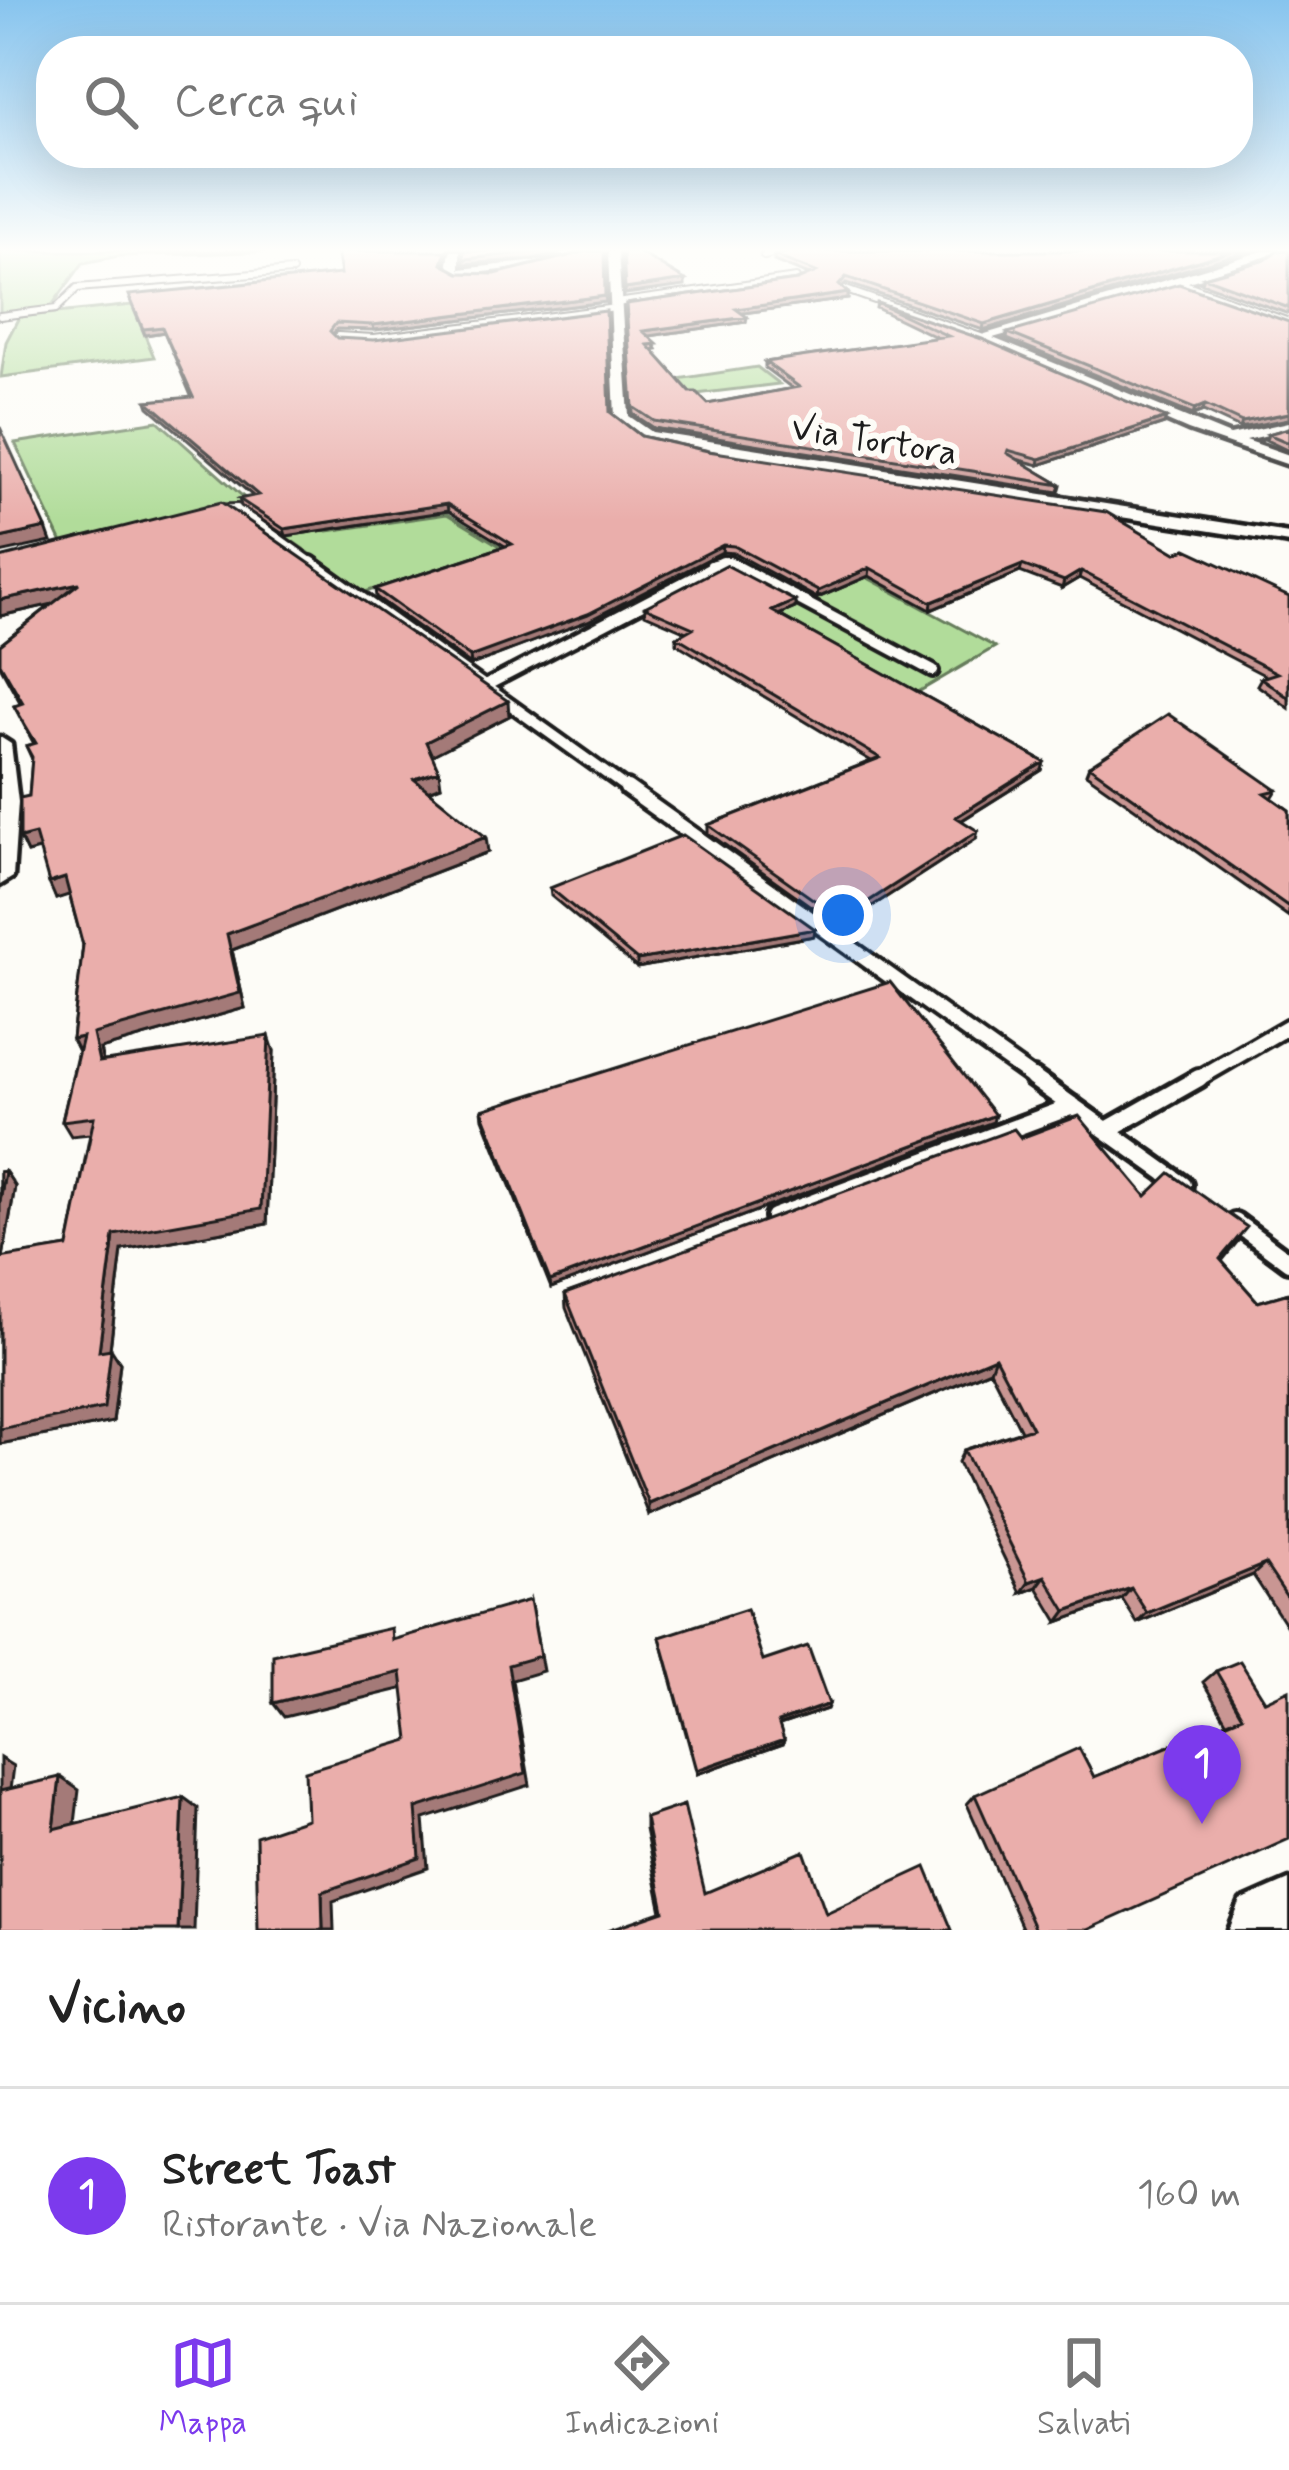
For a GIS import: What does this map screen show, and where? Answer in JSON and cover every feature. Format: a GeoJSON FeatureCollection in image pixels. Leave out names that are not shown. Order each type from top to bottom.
{"type":"FeatureCollection","features":[{"type":"Feature","properties":{"kind":"main road"},"geometry":{"type":"LineString","coordinates":[[1270,1930],[1289,1920]]}},
{"type":"Feature","properties":{"kind":"street","name":"Via Tortora"},"geometry":{"type":"LineString","coordinates":[[618,341],[622,418],[647,435],[1289,538]]}},
{"type":"Feature","properties":{"kind":"street"},"geometry":{"type":"LineString","coordinates":[[991,341],[1193,427],[1289,460]]}},
{"type":"Feature","properties":{"kind":"street"},"geometry":{"type":"LineString","coordinates":[[1233,439],[1289,426]]}},
{"type":"Feature","properties":{"kind":"street"},"geometry":{"type":"LineString","coordinates":[[0,744],[5,802],[0,877]]}},
{"type":"Feature","properties":{"kind":"lane"},"geometry":{"type":"LineString","coordinates":[[204,512],[237,509],[1198,1196]]}},
{"type":"Feature","properties":{"kind":"lane"},"geometry":{"type":"LineString","coordinates":[[485,686],[711,565],[727,561],[933,671]]}},
{"type":"Feature","properties":{"kind":"lane"},"geometry":{"type":"LineString","coordinates":[[1107,1130],[1289,1025]]}},
{"type":"Feature","properties":{"kind":"lane"},"geometry":{"type":"LineString","coordinates":[[762,1222],[1073,1106]]}},
{"type":"Feature","properties":{"kind":"lane"},"geometry":{"type":"LineString","coordinates":[[1216,1209],[1289,1262]]}},
{"type":"Feature","properties":{"kind":"green space"},"geometry":{"type":"Polygon","coordinates":[[[147,341],[154,357],[1,377],[6,342],[147,341]]]}},
{"type":"Feature","properties":{"kind":"green space"},"geometry":{"type":"Polygon","coordinates":[[[757,367],[779,384],[630,402],[631,386],[757,367]]]}},
{"type":"Feature","properties":{"kind":"green space"},"geometry":{"type":"Polygon","coordinates":[[[158,421],[249,502],[328,531],[447,514],[505,549],[365,592],[240,505],[62,543],[15,443],[158,421]]]}},
{"type":"Feature","properties":{"kind":"green space"},"geometry":{"type":"Polygon","coordinates":[[[866,577],[995,647],[913,695],[774,617],[866,577]]]}},
{"type":"Feature","properties":{"kind":"building"},"geometry":{"type":"Polygon","coordinates":[[[168,341],[607,341],[610,412],[641,436],[708,451],[1106,512],[1176,553],[1186,549],[1289,597],[1289,698],[1261,678],[1277,673],[1081,571],[1064,581],[1022,565],[932,602],[870,568],[818,591],[734,546],[723,545],[588,614],[470,657],[375,589],[512,544],[447,504],[284,529],[239,499],[258,495],[147,401],[193,397],[168,341]]]}},
{"type":"Feature","properties":{"kind":"building"},"geometry":{"type":"Polygon","coordinates":[[[629,341],[654,341],[657,344],[648,345],[690,392],[708,404],[799,387],[765,362],[912,341],[987,341],[1166,418],[1040,459],[1008,450],[1061,485],[654,421],[633,407],[629,341]]]}},
{"type":"Feature","properties":{"kind":"building"},"geometry":{"type":"Polygon","coordinates":[[[1028,341],[1289,341],[1289,413],[1242,422],[1205,405],[1195,409],[1028,341]]]}},
{"type":"Feature","properties":{"kind":"building"},"geometry":{"type":"Polygon","coordinates":[[[0,427],[46,528],[0,538],[0,427]]]}},
{"type":"Feature","properties":{"kind":"building"},"geometry":{"type":"Polygon","coordinates":[[[1289,428],[1289,443],[1268,434],[1289,428]]]}},
{"type":"Feature","properties":{"kind":"building"},"geometry":{"type":"Polygon","coordinates":[[[221,502],[508,701],[426,742],[439,771],[414,779],[486,837],[227,934],[240,993],[93,1034],[99,1062],[269,1036],[261,1209],[114,1235],[99,1351],[111,1349],[104,1408],[0,1429],[0,1258],[68,1247],[94,1117],[62,1121],[82,1037],[72,1039],[83,945],[65,878],[49,883],[35,834],[20,838],[20,798],[29,796],[32,757],[26,746],[36,743],[14,706],[23,703],[0,663],[0,645],[79,583],[0,600],[0,558],[221,502]]]}},
{"type":"Feature","properties":{"kind":"building"},"geometry":{"type":"Polygon","coordinates":[[[726,565],[795,601],[772,611],[1044,762],[956,817],[978,831],[841,919],[708,825],[880,758],[677,637],[693,628],[645,607],[726,565]]]}},
{"type":"Feature","properties":{"kind":"building"},"geometry":{"type":"Polygon","coordinates":[[[1168,714],[1277,790],[1265,793],[1289,810],[1289,907],[1089,766],[1168,714]]]}},
{"type":"Feature","properties":{"kind":"building"},"geometry":{"type":"Polygon","coordinates":[[[683,835],[815,929],[637,960],[550,888],[683,835]]]}},
{"type":"Feature","properties":{"kind":"building"},"geometry":{"type":"Polygon","coordinates":[[[890,982],[995,1115],[550,1281],[482,1110],[890,982]]]}},
{"type":"Feature","properties":{"kind":"building"},"geometry":{"type":"Polygon","coordinates":[[[1079,1116],[1146,1196],[1170,1173],[1247,1227],[1220,1259],[1258,1302],[1289,1293],[1289,1600],[1265,1564],[1147,1613],[1131,1588],[1066,1611],[1045,1576],[1029,1582],[964,1450],[1032,1428],[995,1357],[649,1504],[565,1294],[1014,1129],[1021,1138],[1079,1116]]]}},
{"type":"Feature","properties":{"kind":"building"},"geometry":{"type":"Polygon","coordinates":[[[530,1600],[540,1656],[508,1665],[526,1773],[416,1808],[420,1858],[322,1892],[323,1930],[258,1930],[256,1836],[307,1819],[305,1771],[409,1740],[401,1672],[273,1703],[273,1655],[391,1628],[392,1640],[530,1600]]]}},
{"type":"Feature","properties":{"kind":"building"},"geometry":{"type":"Polygon","coordinates":[[[747,1609],[763,1661],[808,1646],[829,1704],[778,1722],[784,1740],[697,1770],[660,1637],[747,1609]]]}},
{"type":"Feature","properties":{"kind":"building"},"geometry":{"type":"Polygon","coordinates":[[[1240,1661],[1265,1701],[1289,1690],[1289,1839],[1087,1930],[1035,1930],[975,1795],[1079,1748],[1094,1777],[1242,1716],[1216,1671],[1240,1661]]]}},
{"type":"Feature","properties":{"kind":"building"},"geometry":{"type":"Polygon","coordinates":[[[60,1777],[54,1829],[183,1797],[178,1930],[0,1930],[0,1791],[60,1777]]]}},
{"type":"Feature","properties":{"kind":"building"},"geometry":{"type":"Polygon","coordinates":[[[684,1805],[705,1893],[804,1851],[826,1913],[926,1867],[952,1930],[608,1930],[664,1911],[645,1818],[684,1805]]]}},
{"type":"Feature","properties":{"kind":"place","name":"Street Toast"},"geometry":{"type":"Point","coordinates":[1202,1824]}}]}
